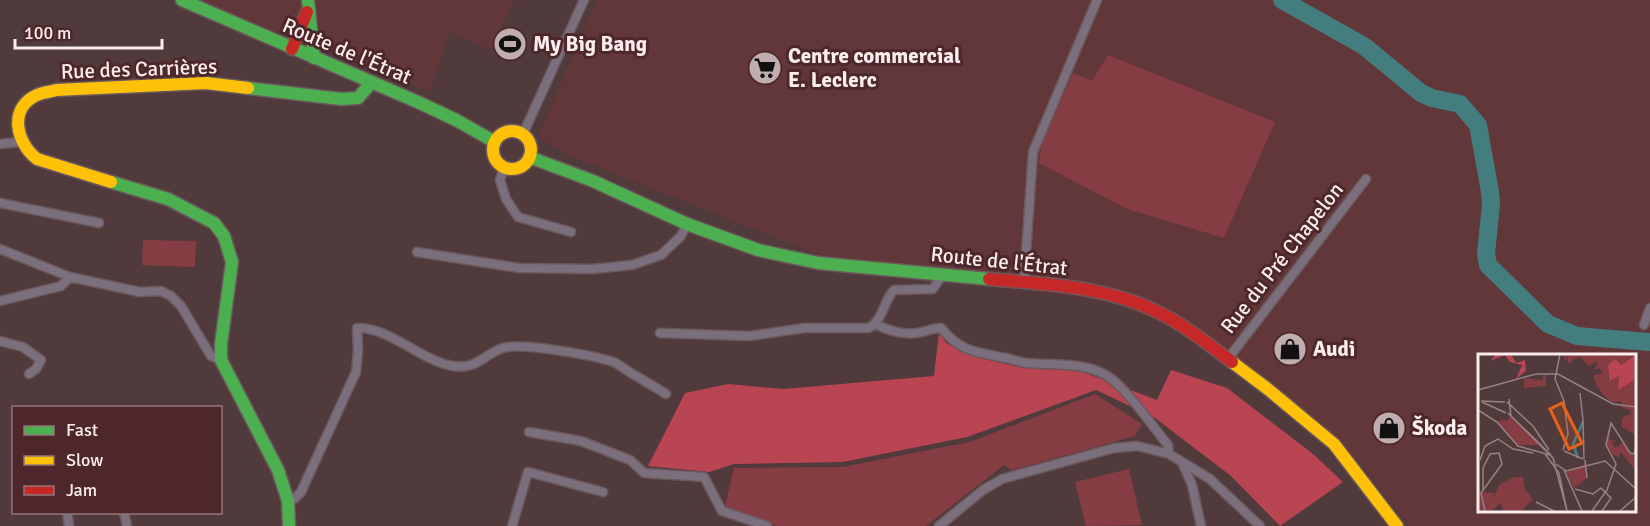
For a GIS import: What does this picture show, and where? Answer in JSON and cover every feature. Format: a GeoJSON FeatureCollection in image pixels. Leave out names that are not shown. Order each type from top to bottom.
{"type":"FeatureCollection","features":[{"type":"Feature","properties":{"kind":"main road","name":"Route de l'Étrat"},"geometry":{"type":"LineString","coordinates":[[182,0],[447,116],[495,142]]}},
{"type":"Feature","properties":{"kind":"main road"},"geometry":{"type":"LineString","coordinates":[[292,49],[308,4]]}},
{"type":"Feature","properties":{"kind":"main road"},"geometry":{"type":"LineString","coordinates":[[308,4],[314,58]]}},
{"type":"Feature","properties":{"kind":"main road","name":"Rue des Carrières"},"geometry":{"type":"LineString","coordinates":[[20,142],[17,128],[19,116],[27,102],[36,96],[56,90],[206,83],[341,99],[358,98],[371,83]]}},
{"type":"Feature","properties":{"kind":"main road"},"geometry":{"type":"LineString","coordinates":[[508,131],[523,134],[531,145],[529,157],[522,166],[504,167],[499,164],[494,154],[498,137],[508,131]]}},
{"type":"Feature","properties":{"kind":"main road"},"geometry":{"type":"LineString","coordinates":[[20,142],[37,159],[168,199],[214,223],[224,236],[232,262],[221,360],[278,470],[288,501],[290,526]]}},
{"type":"Feature","properties":{"kind":"main road","name":"Route de l'Étrat"},"geometry":{"type":"LineString","coordinates":[[529,157],[593,181],[687,224],[758,250],[818,262],[1024,282],[1113,295],[1156,311],[1198,337],[1269,390],[1335,444],[1397,526]]}},
{"type":"Feature","properties":{"kind":"street"},"geometry":{"type":"LineString","coordinates":[[523,134],[584,0]]}},
{"type":"Feature","properties":{"kind":"street"},"geometry":{"type":"LineString","coordinates":[[1024,282],[1033,152],[1097,0]]}},
{"type":"Feature","properties":{"kind":"street"},"geometry":{"type":"LineString","coordinates":[[0,144],[20,142]]}},
{"type":"Feature","properties":{"kind":"street"},"geometry":{"type":"LineString","coordinates":[[504,167],[500,180],[506,199],[518,217],[571,232]]}},
{"type":"Feature","properties":{"kind":"street","name":"Rue du Pré Chapelon"},"geometry":{"type":"LineString","coordinates":[[1227,360],[1366,179]]}},
{"type":"Feature","properties":{"kind":"street"},"geometry":{"type":"LineString","coordinates":[[0,203],[99,223]]}},
{"type":"Feature","properties":{"kind":"street"},"geometry":{"type":"LineString","coordinates":[[417,252],[519,268],[592,269],[632,265],[661,255],[681,236],[687,224]]}},
{"type":"Feature","properties":{"kind":"street"},"geometry":{"type":"LineString","coordinates":[[0,249],[70,277],[140,292],[160,291],[171,296],[181,306],[211,356],[221,360]]}},
{"type":"Feature","properties":{"kind":"street"},"geometry":{"type":"LineString","coordinates":[[660,333],[750,336],[804,328],[869,328],[876,324],[884,310],[888,295],[894,290],[933,290],[943,274]]}},
{"type":"Feature","properties":{"kind":"street"},"geometry":{"type":"LineString","coordinates":[[0,301],[61,286],[70,277]]}},
{"type":"Feature","properties":{"kind":"street"},"geometry":{"type":"LineString","coordinates":[[1644,325],[1650,308]]}},
{"type":"Feature","properties":{"kind":"street"},"geometry":{"type":"LineString","coordinates":[[876,324],[888,331],[920,333],[936,327],[941,328],[950,340],[974,353],[1025,363],[1080,366],[1105,374],[1126,393],[1168,445],[1169,454]]}},
{"type":"Feature","properties":{"kind":"street"},"geometry":{"type":"LineString","coordinates":[[288,501],[301,492],[356,372],[357,328],[369,328],[380,332],[420,354],[453,366],[467,366],[479,362],[503,347],[557,351],[599,359],[617,364],[666,394]]}},
{"type":"Feature","properties":{"kind":"street"},"geometry":{"type":"LineString","coordinates":[[0,341],[23,347],[41,360],[36,369],[28,374]]}},
{"type":"Feature","properties":{"kind":"street"},"geometry":{"type":"LineString","coordinates":[[530,432],[581,441],[630,460],[644,473],[704,477],[722,511],[767,526]]}},
{"type":"Feature","properties":{"kind":"street"},"geometry":{"type":"LineString","coordinates":[[939,526],[984,490],[1002,479],[1113,448],[1138,446],[1169,454],[1210,479],[1260,526]]}},
{"type":"Feature","properties":{"kind":"street"},"geometry":{"type":"LineString","coordinates":[[1182,462],[1192,485],[1201,526]]}},
{"type":"Feature","properties":{"kind":"street"},"geometry":{"type":"LineString","coordinates":[[512,526],[528,472],[603,492]]}},
{"type":"Feature","properties":{"kind":"shaded area"},"geometry":{"type":"Polygon","coordinates":[[[184,0],[514,0],[492,50],[449,32],[430,92],[325,47],[184,0]]]}},
{"type":"Feature","properties":{"kind":"shaded area"},"geometry":{"type":"Polygon","coordinates":[[[597,0],[1650,0],[1650,526],[1409,526],[1358,461],[1171,327],[1108,301],[865,270],[812,252],[568,155],[538,137],[597,0]]]}},
{"type":"Feature","properties":{"kind":"shaded area"},"geometry":{"type":"Polygon","coordinates":[[[1108,55],[1275,122],[1224,238],[1127,209],[1039,163],[1042,144],[1073,73],[1092,81],[1108,55]]]}},
{"type":"Feature","properties":{"kind":"shaded area"},"geometry":{"type":"Polygon","coordinates":[[[143,240],[196,241],[195,267],[142,265],[143,240]]]}},
{"type":"Feature","properties":{"kind":"shaded area"},"geometry":{"type":"Polygon","coordinates":[[[939,332],[946,343],[980,358],[1023,368],[1052,365],[1080,371],[1157,400],[1171,370],[1227,388],[1313,454],[1343,482],[1280,526],[1231,476],[1155,418],[1096,390],[967,437],[843,462],[734,464],[709,472],[648,466],[685,393],[728,384],[783,389],[934,376],[939,332]]]}},
{"type":"Feature","properties":{"kind":"shaded area"},"geometry":{"type":"Polygon","coordinates":[[[1095,394],[1142,424],[1135,436],[1012,470],[1004,465],[926,526],[777,526],[724,510],[734,468],[842,467],[970,442],[1095,394]]]}},
{"type":"Feature","properties":{"kind":"shaded area"},"geometry":{"type":"Polygon","coordinates":[[[1129,469],[1142,525],[1086,526],[1075,482],[1129,469]]]}},
{"type":"Feature","properties":{"kind":"waterway"},"geometry":{"type":"LineString","coordinates":[[1282,0],[1364,46],[1421,93],[1432,98],[1460,104],[1478,125],[1491,204],[1486,254],[1488,265],[1548,324],[1577,336],[1650,342]]}},
{"type":"Feature","properties":{"kind":"traffic: fast"},"geometry":{"type":"LineString","coordinates":[[182,0],[420,103],[495,142]]}},
{"type":"Feature","properties":{"kind":"traffic: fast"},"geometry":{"type":"LineString","coordinates":[[308,0],[314,58]]}},
{"type":"Feature","properties":{"kind":"traffic: fast"},"geometry":{"type":"LineString","coordinates":[[248,88],[341,99],[358,98],[371,83]]}},
{"type":"Feature","properties":{"kind":"traffic: fast"},"geometry":{"type":"LineString","coordinates":[[529,157],[593,181],[687,224],[758,250],[818,263],[989,279]]}},
{"type":"Feature","properties":{"kind":"traffic: fast"},"geometry":{"type":"LineString","coordinates":[[111,182],[168,199],[214,223],[224,236],[232,262],[221,360],[278,470],[288,501],[289,526]]}},
{"type":"Feature","properties":{"kind":"traffic: slow"},"geometry":{"type":"LineString","coordinates":[[111,182],[37,159],[24,144],[18,126],[22,108],[28,101],[39,94],[56,90],[206,83],[248,88]]}},
{"type":"Feature","properties":{"kind":"traffic: slow"},"geometry":{"type":"LineString","coordinates":[[512,131],[525,137],[531,150],[525,163],[512,169],[499,163],[493,150],[499,137],[512,131]]}},
{"type":"Feature","properties":{"kind":"traffic: slow"},"geometry":{"type":"LineString","coordinates":[[1232,362],[1334,444],[1397,526]]}},
{"type":"Feature","properties":{"kind":"traffic: jam"},"geometry":{"type":"LineString","coordinates":[[292,49],[307,12]]}},
{"type":"Feature","properties":{"kind":"traffic: jam"},"geometry":{"type":"LineString","coordinates":[[989,279],[1074,288],[1116,296],[1156,311],[1176,322],[1232,362]]}},
{"type":"Feature","properties":{"kind":"place","name":"My Big Bang"},"geometry":{"type":"Point","coordinates":[510,44]}},
{"type":"Feature","properties":{"kind":"place","name":"Centre commercial E. Leclerc"},"geometry":{"type":"Point","coordinates":[765,68]}},
{"type":"Feature","properties":{"kind":"place","name":"Audi"},"geometry":{"type":"Point","coordinates":[1290,349]}},
{"type":"Feature","properties":{"kind":"place","name":"Škoda"},"geometry":{"type":"Point","coordinates":[1389,428]}}]}
